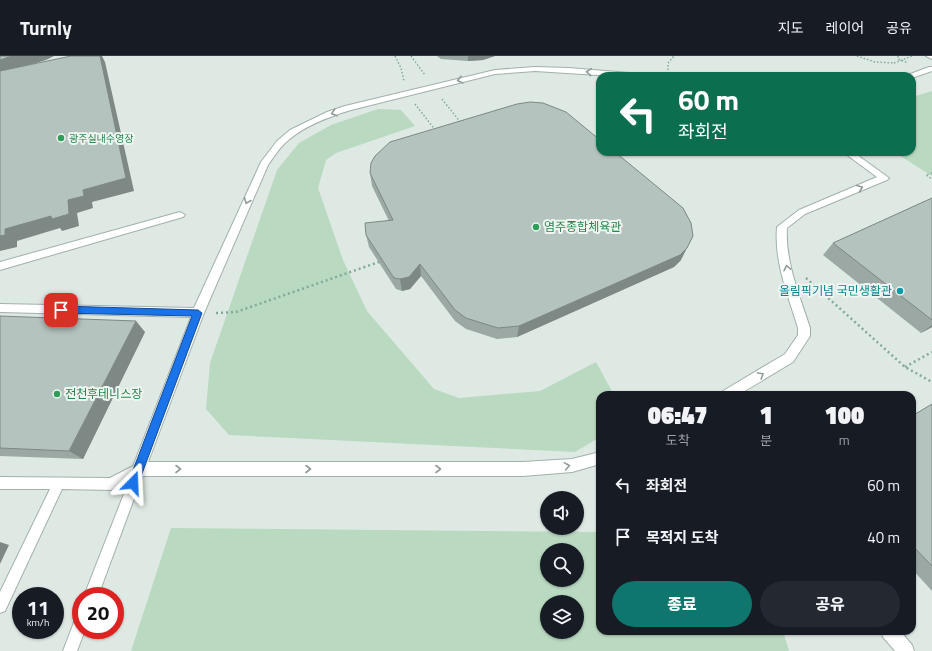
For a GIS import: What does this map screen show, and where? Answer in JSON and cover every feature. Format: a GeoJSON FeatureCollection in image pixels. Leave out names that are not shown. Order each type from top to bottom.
{"type":"FeatureCollection","features":[{"type":"Feature","properties":{"kind":"street"},"geometry":{"type":"LineString","coordinates":[[596,73],[535,69],[495,72],[348,108],[312,122],[293,132],[280,143],[264,164],[198,313],[139,469],[523,469],[562,468],[596,459]]}},
{"type":"Feature","properties":{"kind":"street"},"geometry":{"type":"LineString","coordinates":[[916,74],[932,69]]}},
{"type":"Feature","properties":{"kind":"street"},"geometry":{"type":"LineString","coordinates":[[734,391],[789,358],[804,336],[804,328],[789,277],[780,239],[782,227],[802,212],[884,178],[853,156]]}},
{"type":"Feature","properties":{"kind":"street"},"geometry":{"type":"LineString","coordinates":[[0,266],[180,215]]}},
{"type":"Feature","properties":{"kind":"street"},"geometry":{"type":"LineString","coordinates":[[0,308],[198,313]]}},
{"type":"Feature","properties":{"kind":"street"},"geometry":{"type":"LineString","coordinates":[[892,635],[906,651]]}},
{"type":"Feature","properties":{"kind":"lane"},"geometry":{"type":"LineString","coordinates":[[0,483],[111,484],[139,469]]}},
{"type":"Feature","properties":{"kind":"lane"},"geometry":{"type":"LineString","coordinates":[[94,587],[139,469]]}},
{"type":"Feature","properties":{"kind":"lane"},"geometry":{"type":"LineString","coordinates":[[0,606],[59,483]]}},
{"type":"Feature","properties":{"kind":"lane"},"geometry":{"type":"LineString","coordinates":[[70,651],[75,639]]}},
{"type":"Feature","properties":{"kind":"path"},"geometry":{"type":"LineString","coordinates":[[411,56],[428,79]]}},
{"type":"Feature","properties":{"kind":"path"},"geometry":{"type":"LineString","coordinates":[[668,70],[668,63],[674,56]]}},
{"type":"Feature","properties":{"kind":"path"},"geometry":{"type":"LineString","coordinates":[[856,56],[882,64],[894,63],[912,56]]}},
{"type":"Feature","properties":{"kind":"path"},"geometry":{"type":"LineString","coordinates":[[440,98],[463,126]]}},
{"type":"Feature","properties":{"kind":"path"},"geometry":{"type":"LineString","coordinates":[[932,173],[926,175],[932,179]]}},
{"type":"Feature","properties":{"kind":"path"},"geometry":{"type":"LineString","coordinates":[[198,313],[236,312],[378,262]]}},
{"type":"Feature","properties":{"kind":"path"},"geometry":{"type":"LineString","coordinates":[[806,278],[905,367],[932,382]]}},
{"type":"Feature","properties":{"kind":"path"},"geometry":{"type":"LineString","coordinates":[[905,367],[932,352]]}},
{"type":"Feature","properties":{"kind":"green space"},"geometry":{"type":"Polygon","coordinates":[[[932,91],[932,176],[900,156],[916,156],[916,96],[932,91]]]}},
{"type":"Feature","properties":{"kind":"green space"},"geometry":{"type":"Polygon","coordinates":[[[378,109],[401,110],[415,126],[336,153],[326,160],[318,188],[343,260],[367,311],[434,389],[459,398],[540,391],[596,362],[612,391],[596,391],[596,439],[575,452],[229,435],[206,409],[210,363],[277,170],[299,143],[331,125],[378,109]]]}},
{"type":"Feature","properties":{"kind":"green space"},"geometry":{"type":"Polygon","coordinates":[[[171,528],[540,531],[540,535],[584,535],[584,532],[596,532],[596,635],[784,635],[789,651],[131,651],[171,528]]]}},
{"type":"Feature","properties":{"kind":"building"},"geometry":{"type":"Polygon","coordinates":[[[0,56],[12,56],[0,60],[0,56]]]}},
{"type":"Feature","properties":{"kind":"building","name":"광주실내수영장"},"geometry":{"type":"Polygon","coordinates":[[[71,56],[100,56],[126,178],[83,190],[84,196],[68,200],[69,214],[52,219],[51,216],[5,229],[5,235],[0,236],[0,71],[71,56]]]}},
{"type":"Feature","properties":{"kind":"building","name":"염주종합체육관"},"geometry":{"type":"Polygon","coordinates":[[[530,102],[543,103],[566,112],[596,137],[596,156],[620,156],[683,208],[691,223],[693,236],[687,248],[680,255],[519,326],[498,328],[466,318],[455,310],[420,264],[409,277],[400,279],[394,278],[366,235],[365,223],[393,220],[370,173],[371,163],[375,156],[390,142],[517,104],[530,102]]]}},
{"type":"Feature","properties":{"kind":"building","name":"올림픽기념 국민생활관"},"geometry":{"type":"Polygon","coordinates":[[[932,198],[932,320],[833,243],[932,198]]]}},
{"type":"Feature","properties":{"kind":"building","name":"전천후테니스장"},"geometry":{"type":"Polygon","coordinates":[[[0,316],[136,321],[69,451],[0,448],[0,316]]]}},
{"type":"Feature","properties":{"kind":"building"},"geometry":{"type":"Polygon","coordinates":[[[932,404],[932,566],[916,549],[916,414],[932,404]]]}},
{"type":"Feature","properties":{"kind":"place","name":"광주실내수영장"},"geometry":{"type":"Point","coordinates":[61,138]}},
{"type":"Feature","properties":{"kind":"place","name":"염주종합체육관"},"geometry":{"type":"Point","coordinates":[536,227]}},
{"type":"Feature","properties":{"kind":"place","name":"올림픽기념 국민생활관"},"geometry":{"type":"Point","coordinates":[900,291]}},
{"type":"Feature","properties":{"kind":"place","name":"전천후테니스장"},"geometry":{"type":"Point","coordinates":[57,394]}},
{"type":"Feature","properties":{"kind":"route"},"geometry":{"type":"LineString","coordinates":[[61,310],[198,313],[133,483]]}}]}
